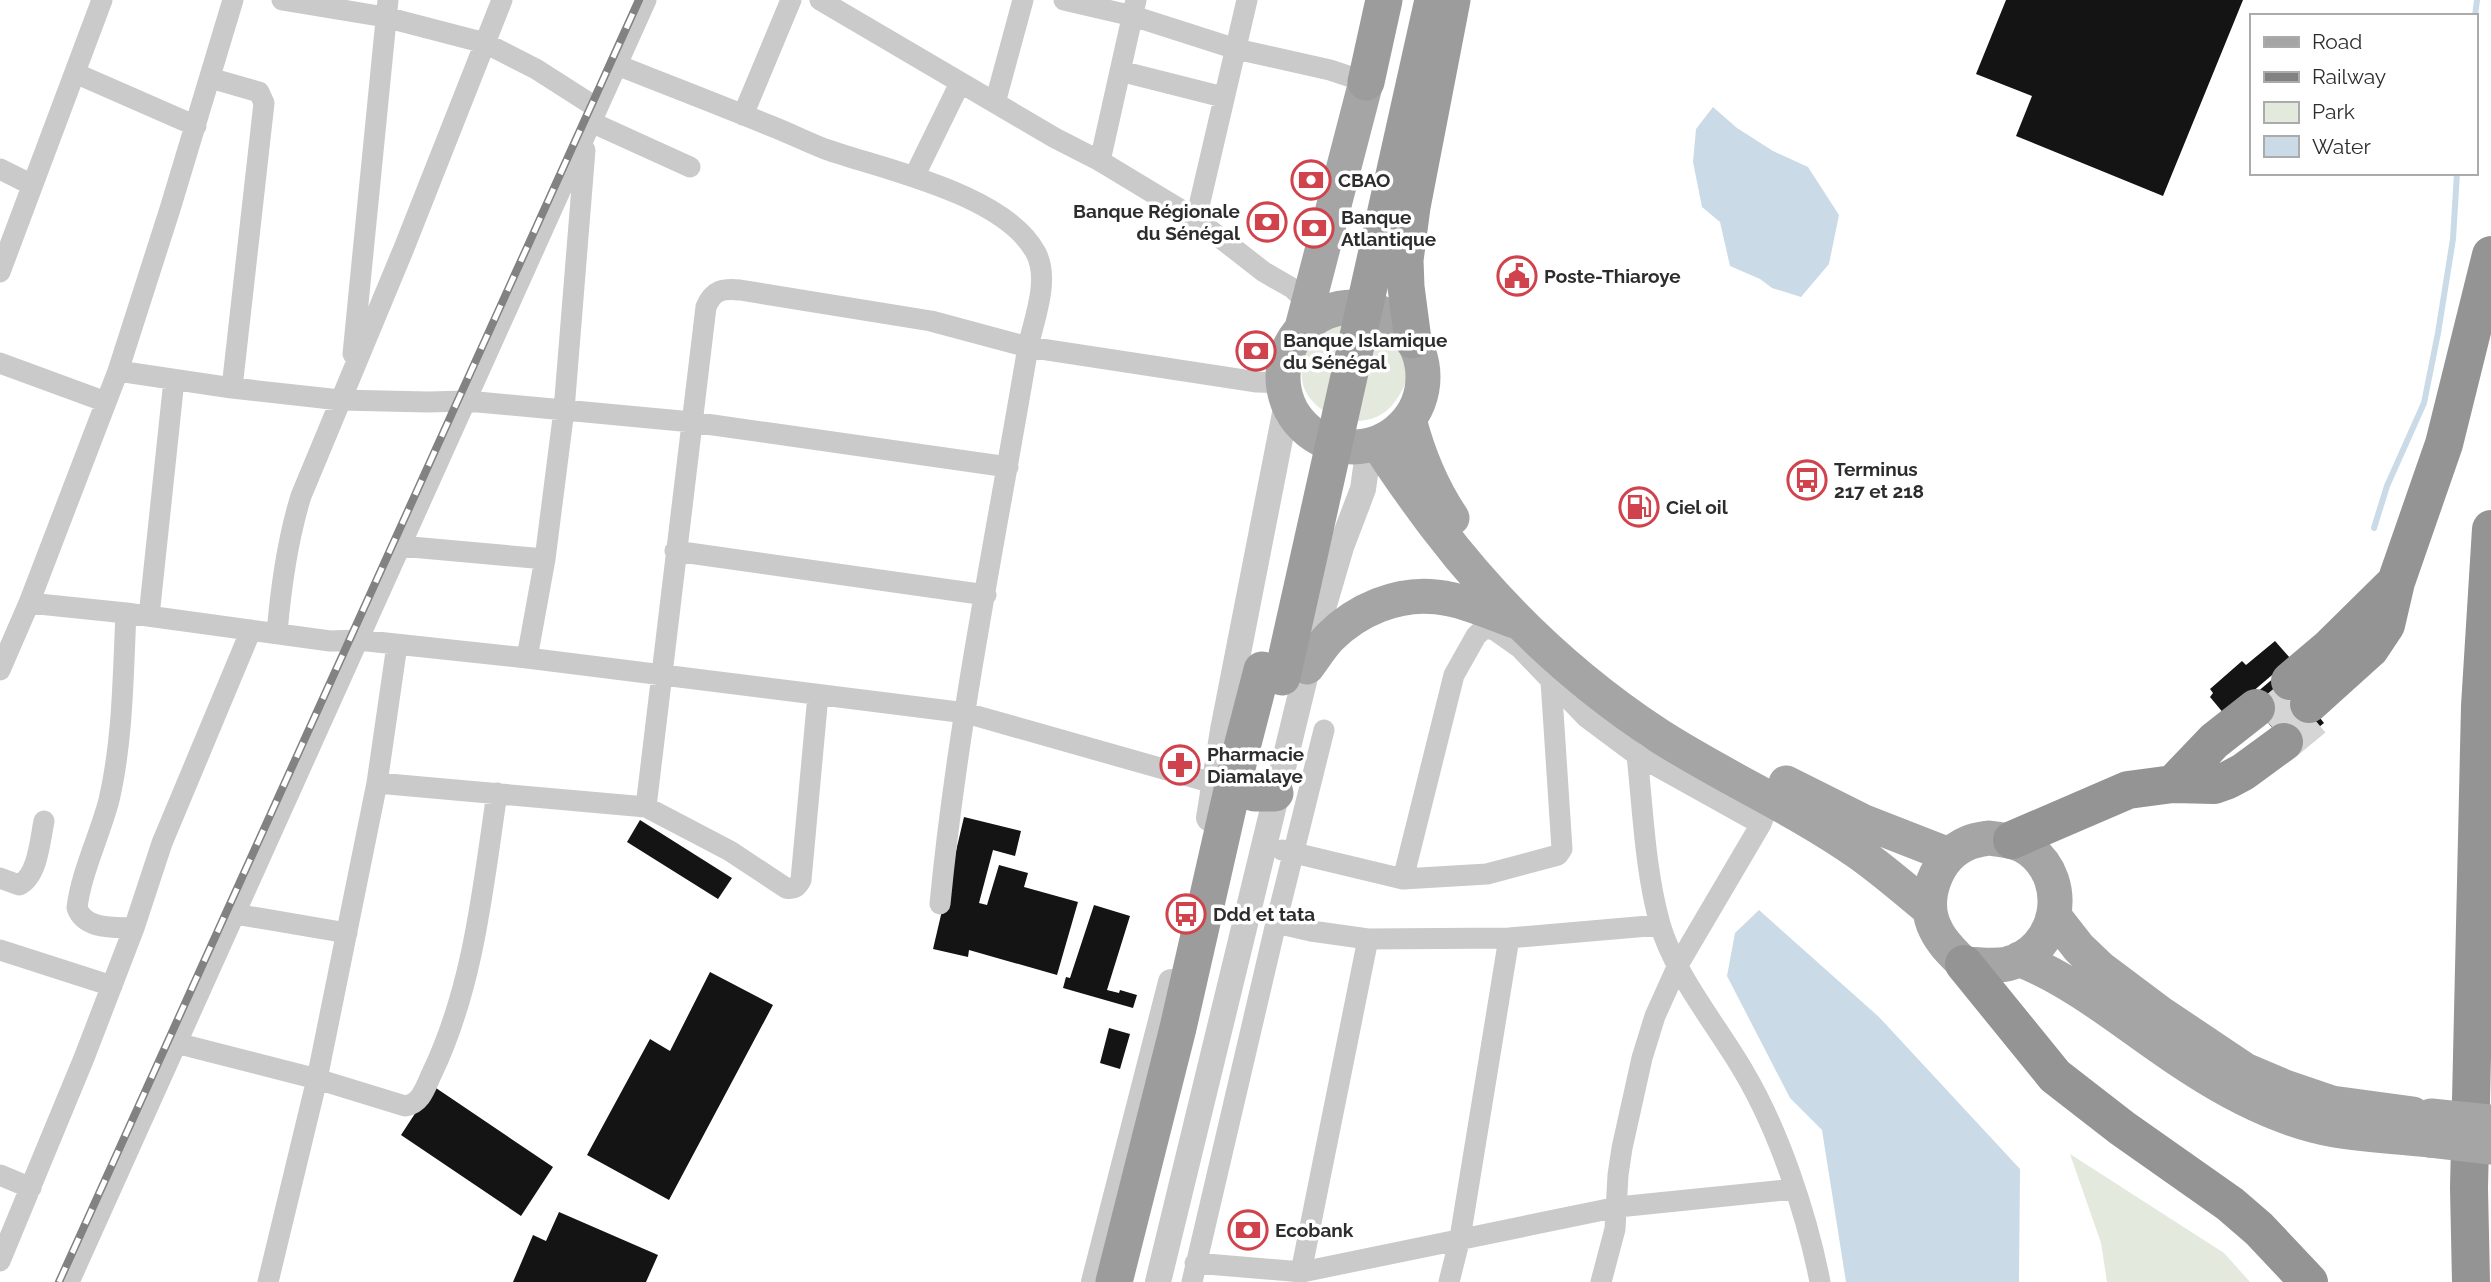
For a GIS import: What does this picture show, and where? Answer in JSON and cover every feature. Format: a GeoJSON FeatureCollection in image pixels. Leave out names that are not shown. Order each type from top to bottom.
{"type":"FeatureCollection","features":[{"type":"Feature","properties":{"kind":"highway"},"geometry":{"type":"LineString","coordinates":[[1366,82],[1384,0]]}},
{"type":"Feature","properties":{"kind":"highway"},"geometry":{"type":"LineString","coordinates":[[1284,672],[1408,0]]}},
{"type":"Feature","properties":{"kind":"highway"},"geometry":{"type":"LineString","coordinates":[[1114,1282],[1178,1028],[1244,790],[1284,672],[1433,0]]}},
{"type":"Feature","properties":{"kind":"highway"},"geometry":{"type":"LineString","coordinates":[[1413,340],[1405,260],[1412,207],[1452,0]]}},
{"type":"Feature","properties":{"kind":"highway"},"geometry":{"type":"LineString","coordinates":[[2304,698],[2329,648],[2396,582],[2444,444],[2491,255]]}},
{"type":"Feature","properties":{"kind":"highway"},"geometry":{"type":"LineString","coordinates":[[2471,1282],[2469,1188],[2480,706],[2491,528]]}},
{"type":"Feature","properties":{"kind":"highway"},"geometry":{"type":"LineString","coordinates":[[2012,840],[2128,790],[2173,784],[2214,741],[2270,725]]}},
{"type":"Feature","properties":{"kind":"highway"},"geometry":{"type":"LineString","coordinates":[[1139,1282],[1179,1122],[1244,790]]}},
{"type":"Feature","properties":{"kind":"highway"},"geometry":{"type":"LineString","coordinates":[[1964,964],[2055,1076],[2113,1122],[2230,1204],[2259,1229],[2308,1282]]}},
{"type":"Feature","properties":{"kind":"main road"},"geometry":{"type":"LineString","coordinates":[[1310,315],[1348,306],[1363,307],[1378,310],[1404,327],[1413,340],[1423,367],[1423,389],[1416,410],[1395,433],[1373,444],[1349,447],[1329,443],[1312,434],[1297,421],[1285,393],[1284,363],[1291,344],[1310,315],[1366,82]]}},
{"type":"Feature","properties":{"kind":"main road"},"geometry":{"type":"LineString","coordinates":[[1409,419],[1416,444],[1439,500],[1456,524],[1483,558],[1540,616],[1602,668],[1689,730],[1747,764],[1862,821],[1949,855]]}},
{"type":"Feature","properties":{"kind":"main road"},"geometry":{"type":"LineString","coordinates":[[1373,444],[1457,553],[1517,622],[1563,664],[1621,710],[1698,759],[1765,812],[1860,853],[1929,909]]}},
{"type":"Feature","properties":{"kind":"main road"},"geometry":{"type":"LineString","coordinates":[[1284,672],[1353,616],[1410,597],[1437,597],[1463,603],[1517,622]]}},
{"type":"Feature","properties":{"kind":"main road"},"geometry":{"type":"LineString","coordinates":[[1989,838],[2012,840],[2029,849],[2042,862],[2052,878],[2056,897],[2048,934],[2035,949],[2019,960],[1992,966],[1964,964],[1935,930],[1929,909],[1933,880],[1949,855],[1968,843],[1989,838]]}},
{"type":"Feature","properties":{"kind":"main road"},"geometry":{"type":"LineString","coordinates":[[2054,916],[2079,948],[2100,968],[2160,1013],[2245,1070],[2332,1103],[2491,1147]]}},
{"type":"Feature","properties":{"kind":"main road"},"geometry":{"type":"LineString","coordinates":[[2019,960],[2068,982],[2188,1066],[2254,1103],[2297,1120],[2334,1130],[2430,1128],[2491,1122]]}},
{"type":"Feature","properties":{"kind":"street"},"geometry":{"type":"LineString","coordinates":[[0,272],[102,0]]}},
{"type":"Feature","properties":{"kind":"street"},"geometry":{"type":"LineString","coordinates":[[0,670],[29,603],[118,371],[233,0]]}},
{"type":"Feature","properties":{"kind":"street"},"geometry":{"type":"LineString","coordinates":[[282,0],[386,9],[485,43],[536,69],[592,121],[690,167]]}},
{"type":"Feature","properties":{"kind":"street"},"geometry":{"type":"LineString","coordinates":[[277,633],[291,526],[306,483],[404,248],[502,0]]}},
{"type":"Feature","properties":{"kind":"street"},"geometry":{"type":"LineString","coordinates":[[69,1282],[646,0]]}},
{"type":"Feature","properties":{"kind":"street"},"geometry":{"type":"LineString","coordinates":[[743,115],[791,0]]}},
{"type":"Feature","properties":{"kind":"street"},"geometry":{"type":"LineString","coordinates":[[820,0],[1196,219],[1264,272],[1292,288],[1310,315]]}},
{"type":"Feature","properties":{"kind":"street"},"geometry":{"type":"LineString","coordinates":[[995,103],[1023,0]]}},
{"type":"Feature","properties":{"kind":"street"},"geometry":{"type":"LineString","coordinates":[[1064,0],[1134,8],[1236,48],[1330,70],[1366,82]]}},
{"type":"Feature","properties":{"kind":"street"},"geometry":{"type":"LineString","coordinates":[[1196,219],[1247,0]]}},
{"type":"Feature","properties":{"kind":"street"},"geometry":{"type":"LineString","coordinates":[[1100,161],[1134,8]]}},
{"type":"Feature","properties":{"kind":"street"},"geometry":{"type":"LineString","coordinates":[[351,374],[386,9]]}},
{"type":"Feature","properties":{"kind":"street"},"geometry":{"type":"LineString","coordinates":[[617,65],[824,148],[914,177],[992,210],[1025,236],[1037,254],[1041,270],[1040,288],[966,713],[940,904]]}},
{"type":"Feature","properties":{"kind":"street"},"geometry":{"type":"LineString","coordinates":[[1120,71],[1223,97]]}},
{"type":"Feature","properties":{"kind":"street"},"geometry":{"type":"LineString","coordinates":[[75,73],[196,125]]}},
{"type":"Feature","properties":{"kind":"street"},"geometry":{"type":"LineString","coordinates":[[210,78],[259,92],[264,103],[232,388]]}},
{"type":"Feature","properties":{"kind":"street"},"geometry":{"type":"LineString","coordinates":[[914,177],[960,83]]}},
{"type":"Feature","properties":{"kind":"street"},"geometry":{"type":"LineString","coordinates":[[527,658],[545,559],[564,410],[592,121]]}},
{"type":"Feature","properties":{"kind":"street"},"geometry":{"type":"LineString","coordinates":[[0,169],[32,185]]}},
{"type":"Feature","properties":{"kind":"street"},"geometry":{"type":"LineString","coordinates":[[646,807],[706,307],[710,297],[717,291],[727,289],[931,321],[1028,347],[1257,382],[1285,393],[1260,538],[1244,790],[1264,843],[1158,1282]]}},
{"type":"Feature","properties":{"kind":"street"},"geometry":{"type":"LineString","coordinates":[[0,363],[106,402]]}},
{"type":"Feature","properties":{"kind":"street"},"geometry":{"type":"LineString","coordinates":[[118,371],[340,400],[467,401],[692,422],[1008,467]]}},
{"type":"Feature","properties":{"kind":"street"},"geometry":{"type":"LineString","coordinates":[[149,616],[174,380]]}},
{"type":"Feature","properties":{"kind":"street"},"geometry":{"type":"LineString","coordinates":[[1284,672],[1331,577],[1363,489],[1373,444]]}},
{"type":"Feature","properties":{"kind":"street"},"geometry":{"type":"LineString","coordinates":[[400,546],[545,559]]}},
{"type":"Feature","properties":{"kind":"street"},"geometry":{"type":"LineString","coordinates":[[675,551],[986,595]]}},
{"type":"Feature","properties":{"kind":"street"},"geometry":{"type":"LineString","coordinates":[[29,603],[126,613],[330,641],[358,640],[527,658],[966,713],[1244,790]]}},
{"type":"Feature","properties":{"kind":"street"},"geometry":{"type":"LineString","coordinates":[[126,613],[123,693],[115,766],[109,799],[77,908],[86,921],[134,929]]}},
{"type":"Feature","properties":{"kind":"street"},"geometry":{"type":"LineString","coordinates":[[1404,879],[1454,675],[1476,636],[1484,628],[1493,629],[1531,657],[1586,717],[1637,755],[1765,812],[1678,965],[1655,1016],[1642,1058],[1618,1175],[1615,1229],[1601,1282]]}},
{"type":"Feature","properties":{"kind":"street"},"geometry":{"type":"LineString","coordinates":[[0,1261],[112,986],[162,842],[251,630]]}},
{"type":"Feature","properties":{"kind":"street"},"geometry":{"type":"LineString","coordinates":[[268,1282],[317,1079],[347,933],[377,783],[397,645]]}},
{"type":"Feature","properties":{"kind":"street"},"geometry":{"type":"LineString","coordinates":[[1264,843],[1293,854],[1404,879],[1487,874],[1558,855],[1562,849],[1551,681]]}},
{"type":"Feature","properties":{"kind":"street"},"geometry":{"type":"LineString","coordinates":[[377,783],[646,807],[730,851],[786,888],[792,889],[798,887],[802,880],[818,695]]}},
{"type":"Feature","properties":{"kind":"street"},"geometry":{"type":"LineString","coordinates":[[1324,730],[1194,1272],[1301,1277],[1460,1238],[1618,1207],[1794,1189]]}},
{"type":"Feature","properties":{"kind":"street"},"geometry":{"type":"LineString","coordinates":[[1637,755],[1650,869],[1660,925],[1678,965],[1745,1073],[1765,1112],[1794,1189],[1820,1282]]}},
{"type":"Feature","properties":{"kind":"street"},"geometry":{"type":"LineString","coordinates":[[1094,1282],[1204,848],[1244,790]]}},
{"type":"Feature","properties":{"kind":"street"},"geometry":{"type":"LineString","coordinates":[[176,1043],[317,1079],[405,1106],[419,1100],[437,1062],[464,989],[473,950],[497,793]]}},
{"type":"Feature","properties":{"kind":"street"},"geometry":{"type":"LineString","coordinates":[[0,878],[19,885],[32,873],[44,821]]}},
{"type":"Feature","properties":{"kind":"street"},"geometry":{"type":"LineString","coordinates":[[235,915],[347,933]]}},
{"type":"Feature","properties":{"kind":"street"},"geometry":{"type":"LineString","coordinates":[[1276,922],[1311,931],[1368,939],[1509,938],[1660,925]]}},
{"type":"Feature","properties":{"kind":"street"},"geometry":{"type":"LineString","coordinates":[[1449,1282],[1460,1238],[1509,938]]}},
{"type":"Feature","properties":{"kind":"street"},"geometry":{"type":"LineString","coordinates":[[1301,1277],[1368,939]]}},
{"type":"Feature","properties":{"kind":"street"},"geometry":{"type":"LineString","coordinates":[[0,950],[112,986]]}},
{"type":"Feature","properties":{"kind":"street"},"geometry":{"type":"LineString","coordinates":[[0,1175],[31,1188]]}},
{"type":"Feature","properties":{"kind":"green space"},"geometry":{"type":"Polygon","coordinates":[[[1359,319],[1374,325],[1396,341],[1404,351],[1407,362],[1403,388],[1394,403],[1385,412],[1360,421],[1334,417],[1323,410],[1305,390],[1302,380],[1303,359],[1312,339],[1319,331],[1337,320],[1359,319]]]}},
{"type":"Feature","properties":{"kind":"green space"},"geometry":{"type":"Polygon","coordinates":[[[2070,1154],[2224,1253],[2250,1282],[2107,1282],[2101,1243],[2070,1154]]]}},
{"type":"Feature","properties":{"kind":"water"},"geometry":{"type":"Polygon","coordinates":[[[1713,107],[1737,128],[1773,151],[1808,167],[1839,215],[1829,264],[1801,297],[1772,288],[1760,279],[1730,266],[1720,222],[1702,207],[1693,162],[1696,129],[1713,107]]]}},
{"type":"Feature","properties":{"kind":"water"},"geometry":{"type":"Polygon","coordinates":[[[1759,910],[1879,1017],[2020,1169],[2019,1282],[1846,1282],[1822,1130],[1790,1098],[1727,976],[1735,933],[1759,910]]]}},
{"type":"Feature","properties":{"kind":"building"},"geometry":{"type":"Polygon","coordinates":[[[2006,0],[2243,0],[2163,196],[2016,136],[2032,96],[1976,74],[2006,0]]]}},
{"type":"Feature","properties":{"kind":"building"},"geometry":{"type":"Polygon","coordinates":[[[2275,641],[2291,659],[2225,715],[2210,697],[2213,693],[2210,689],[2242,661],[2246,665],[2275,641]]]}},
{"type":"Feature","properties":{"kind":"building"},"geometry":{"type":"Polygon","coordinates":[[[2282,671],[2324,723],[2290,750],[2249,699],[2282,671]]]}},
{"type":"Feature","properties":{"kind":"building"},"geometry":{"type":"Polygon","coordinates":[[[964,817],[1021,831],[1015,856],[993,850],[979,903],[987,905],[999,865],[1028,873],[1024,887],[1078,902],[1057,975],[969,950],[968,957],[933,949],[964,817]]]}},
{"type":"Feature","properties":{"kind":"building"},"geometry":{"type":"Polygon","coordinates":[[[640,820],[732,878],[718,899],[627,842],[640,820]]]}},
{"type":"Feature","properties":{"kind":"building"},"geometry":{"type":"Polygon","coordinates":[[[1094,905],[1130,916],[1107,990],[1119,993],[1120,990],[1137,995],[1133,1008],[1063,988],[1066,977],[1070,978],[1094,905]]]}},
{"type":"Feature","properties":{"kind":"building"},"geometry":{"type":"Polygon","coordinates":[[[710,972],[773,1005],[669,1200],[587,1155],[650,1039],[670,1051],[710,972]]]}},
{"type":"Feature","properties":{"kind":"building"},"geometry":{"type":"Polygon","coordinates":[[[1109,1028],[1130,1034],[1120,1069],[1100,1063],[1109,1028]]]}},
{"type":"Feature","properties":{"kind":"building"},"geometry":{"type":"Polygon","coordinates":[[[433,1086],[553,1167],[521,1216],[401,1135],[433,1086]]]}},
{"type":"Feature","properties":{"kind":"building"},"geometry":{"type":"Polygon","coordinates":[[[559,1212],[658,1255],[646,1282],[513,1282],[533,1235],[546,1241],[559,1212]]]}},
{"type":"Feature","properties":{"kind":"waterway"},"geometry":{"type":"LineString","coordinates":[[2475,14],[2477,0]]}},
{"type":"Feature","properties":{"kind":"waterway"},"geometry":{"type":"LineString","coordinates":[[2374,528],[2387,486],[2424,403],[2453,239],[2457,175]]}},
{"type":"Feature","properties":{"kind":"tunnel"},"geometry":{"type":"LineString","coordinates":[[2266,720],[2299,692]]}},
{"type":"Feature","properties":{"kind":"tunnel"},"geometry":{"type":"LineString","coordinates":[[2284,742],[2318,714]]}},
{"type":"Feature","properties":{"kind":"railway"},"geometry":{"type":"LineString","coordinates":[[59,1282],[639,0]]}},
{"type":"Feature","properties":{"kind":"place","name":"CBAO"},"geometry":{"type":"Point","coordinates":[1311,180]}},
{"type":"Feature","properties":{"kind":"place","name":"Banque Régionale du Sénégal"},"geometry":{"type":"Point","coordinates":[1267,222]}},
{"type":"Feature","properties":{"kind":"place","name":"Banque Atlantique"},"geometry":{"type":"Point","coordinates":[1314,228]}},
{"type":"Feature","properties":{"kind":"place","name":"Poste-Thiaroye"},"geometry":{"type":"Point","coordinates":[1517,276]}},
{"type":"Feature","properties":{"kind":"place","name":"Banque Islamique du Sénégal"},"geometry":{"type":"Point","coordinates":[1256,351]}},
{"type":"Feature","properties":{"kind":"place","name":"Terminus 217 et 218"},"geometry":{"type":"Point","coordinates":[1807,480]}},
{"type":"Feature","properties":{"kind":"place","name":"Ciel oil"},"geometry":{"type":"Point","coordinates":[1639,507]}},
{"type":"Feature","properties":{"kind":"place","name":"Pharmacie Diamalaye"},"geometry":{"type":"Point","coordinates":[1180,765]}},
{"type":"Feature","properties":{"kind":"place","name":"Ddd et tata"},"geometry":{"type":"Point","coordinates":[1186,914]}},
{"type":"Feature","properties":{"kind":"place","name":"Ecobank"},"geometry":{"type":"Point","coordinates":[1248,1230]}}]}
